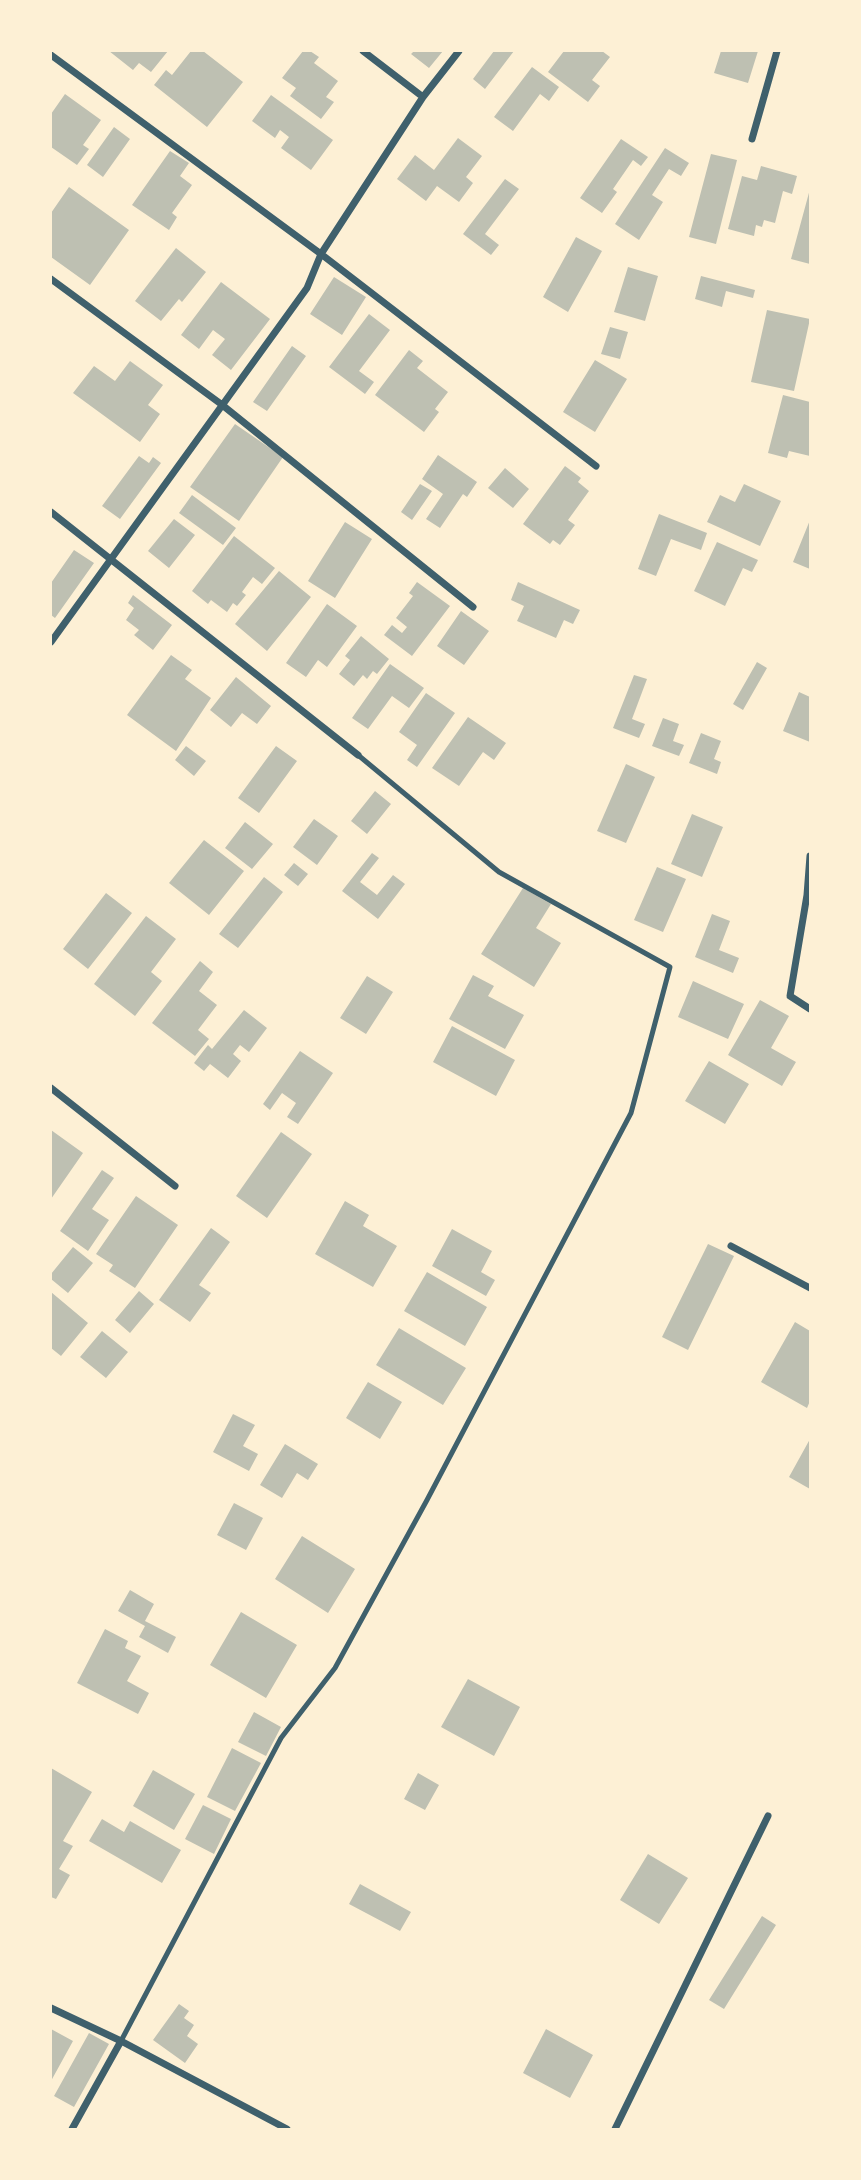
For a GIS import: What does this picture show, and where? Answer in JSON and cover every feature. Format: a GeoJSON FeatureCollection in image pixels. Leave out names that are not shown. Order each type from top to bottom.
{"type":"FeatureCollection","features":[{"type":"Feature","properties":{"kind":"street"},"geometry":{"type":"LineString","coordinates":[[363,51],[423,97]]}},
{"type":"Feature","properties":{"kind":"street"},"geometry":{"type":"LineString","coordinates":[[51,642],[307,288],[321,254],[423,97],[458,51]]}},
{"type":"Feature","properties":{"kind":"street"},"geometry":{"type":"LineString","coordinates":[[751,139],[777,51]]}},
{"type":"Feature","properties":{"kind":"street"},"geometry":{"type":"LineString","coordinates":[[51,55],[321,254],[596,466]]}},
{"type":"Feature","properties":{"kind":"street"},"geometry":{"type":"LineString","coordinates":[[51,279],[221,404],[473,607]]}},
{"type":"Feature","properties":{"kind":"street"},"geometry":{"type":"LineString","coordinates":[[51,512],[358,755]]}},
{"type":"Feature","properties":{"kind":"street"},"geometry":{"type":"LineString","coordinates":[[810,856],[807,895],[790,996],[810,1009]]}},
{"type":"Feature","properties":{"kind":"street"},"geometry":{"type":"LineString","coordinates":[[51,1088],[175,1186]]}},
{"type":"Feature","properties":{"kind":"street"},"geometry":{"type":"LineString","coordinates":[[732,1246],[810,1288]]}},
{"type":"Feature","properties":{"kind":"street"},"geometry":{"type":"LineString","coordinates":[[615,2129],[768,1816]]}},
{"type":"Feature","properties":{"kind":"street"},"geometry":{"type":"LineString","coordinates":[[51,2008],[121,2041],[287,2129]]}},
{"type":"Feature","properties":{"kind":"street"},"geometry":{"type":"LineString","coordinates":[[72,2129],[121,2041]]}},
{"type":"Feature","properties":{"kind":"lane"},"geometry":{"type":"LineString","coordinates":[[121,2041],[281,1738],[342,1656],[631,1114],[670,967],[499,872],[358,755]]}},
{"type":"Feature","properties":{"kind":"building"},"geometry":{"type":"Polygon","coordinates":[[[109,51],[168,51],[151,72],[139,63],[133,70],[109,51]]]}},
{"type":"Feature","properties":{"kind":"building"},"geometry":{"type":"Polygon","coordinates":[[[191,51],[203,51],[243,82],[207,127],[154,85],[166,70],[172,75],[191,51]]]}},
{"type":"Feature","properties":{"kind":"building"},"geometry":{"type":"Polygon","coordinates":[[[303,51],[310,51],[319,57],[314,63],[338,81],[326,97],[334,102],[321,119],[290,96],[296,88],[282,78],[303,51]]]}},
{"type":"Feature","properties":{"kind":"building"},"geometry":{"type":"Polygon","coordinates":[[[414,51],[443,51],[429,68],[411,54],[414,51]]]}},
{"type":"Feature","properties":{"kind":"building"},"geometry":{"type":"Polygon","coordinates":[[[494,51],[514,51],[485,89],[473,79],[494,51]]]}},
{"type":"Feature","properties":{"kind":"building"},"geometry":{"type":"Polygon","coordinates":[[[564,51],[602,51],[610,57],[592,80],[600,86],[588,102],[548,72],[564,51]]]}},
{"type":"Feature","properties":{"kind":"building"},"geometry":{"type":"Polygon","coordinates":[[[721,51],[758,51],[748,83],[714,73],[721,51]]]}},
{"type":"Feature","properties":{"kind":"building"},"geometry":{"type":"Polygon","coordinates":[[[532,67],[559,87],[549,101],[540,94],[513,131],[494,117],[532,67]]]}},
{"type":"Feature","properties":{"kind":"building"},"geometry":{"type":"Polygon","coordinates":[[[65,94],[101,120],[83,145],[89,149],[77,165],[51,147],[51,114],[65,94]]]}},
{"type":"Feature","properties":{"kind":"building"},"geometry":{"type":"Polygon","coordinates":[[[271,95],[333,140],[311,170],[281,148],[289,137],[280,130],[275,138],[252,121],[271,95]]]}},
{"type":"Feature","properties":{"kind":"building"},"geometry":{"type":"Polygon","coordinates":[[[114,127],[130,139],[103,177],[87,165],[114,127]]]}},
{"type":"Feature","properties":{"kind":"building"},"geometry":{"type":"Polygon","coordinates":[[[458,138],[482,156],[466,177],[473,183],[459,202],[437,186],[426,201],[397,179],[415,155],[434,170],[458,138]]]}},
{"type":"Feature","properties":{"kind":"building"},"geometry":{"type":"Polygon","coordinates":[[[621,139],[648,157],[641,166],[633,160],[613,189],[617,192],[602,213],[580,198],[621,139]]]}},
{"type":"Feature","properties":{"kind":"building"},"geometry":{"type":"Polygon","coordinates":[[[665,148],[689,163],[681,176],[669,169],[652,195],[663,202],[639,240],[615,224],[665,148]]]}},
{"type":"Feature","properties":{"kind":"building"},"geometry":{"type":"Polygon","coordinates":[[[170,151],[189,163],[180,176],[192,185],[172,213],[177,217],[169,230],[132,205],[170,151]]]}},
{"type":"Feature","properties":{"kind":"building"},"geometry":{"type":"Polygon","coordinates":[[[711,154],[737,160],[716,244],[689,237],[711,154]]]}},
{"type":"Feature","properties":{"kind":"building"},"geometry":{"type":"Polygon","coordinates":[[[761,166],[797,176],[792,194],[783,191],[775,223],[764,220],[762,227],[756,225],[754,236],[728,229],[742,176],[757,180],[761,166]]]}},
{"type":"Feature","properties":{"kind":"building"},"geometry":{"type":"Polygon","coordinates":[[[505,179],[519,189],[485,234],[499,245],[491,255],[463,234],[505,179]]]}},
{"type":"Feature","properties":{"kind":"building"},"geometry":{"type":"Polygon","coordinates":[[[69,187],[129,230],[90,285],[51,257],[51,213],[69,187]]]}},
{"type":"Feature","properties":{"kind":"building"},"geometry":{"type":"Polygon","coordinates":[[[810,189],[810,264],[791,259],[810,189]]]}},
{"type":"Feature","properties":{"kind":"building"},"geometry":{"type":"Polygon","coordinates":[[[576,237],[602,251],[568,312],[543,297],[576,237]]]}},
{"type":"Feature","properties":{"kind":"building"},"geometry":{"type":"Polygon","coordinates":[[[176,248],[206,272],[182,302],[179,299],[161,321],[135,301],[176,248]]]}},
{"type":"Feature","properties":{"kind":"building"},"geometry":{"type":"Polygon","coordinates":[[[628,267],[658,276],[645,321],[614,312],[628,267]]]}},
{"type":"Feature","properties":{"kind":"building"},"geometry":{"type":"Polygon","coordinates":[[[701,276],[755,290],[753,298],[726,291],[722,307],[695,299],[701,276]]]}},
{"type":"Feature","properties":{"kind":"building"},"geometry":{"type":"Polygon","coordinates":[[[334,277],[366,297],[342,335],[310,314],[334,277]]]}},
{"type":"Feature","properties":{"kind":"building"},"geometry":{"type":"Polygon","coordinates":[[[221,282],[270,319],[231,370],[212,355],[225,339],[213,330],[199,349],[181,335],[221,282]]]}},
{"type":"Feature","properties":{"kind":"building"},"geometry":{"type":"Polygon","coordinates":[[[767,310],[810,319],[794,391],[751,382],[767,310]]]}},
{"type":"Feature","properties":{"kind":"building"},"geometry":{"type":"Polygon","coordinates":[[[369,314],[390,330],[359,371],[374,382],[365,394],[329,367],[369,314]]]}},
{"type":"Feature","properties":{"kind":"building"},"geometry":{"type":"Polygon","coordinates":[[[610,327],[628,332],[620,359],[601,354],[610,327]]]}},
{"type":"Feature","properties":{"kind":"building"},"geometry":{"type":"Polygon","coordinates":[[[292,346],[306,356],[267,411],[253,402],[292,346]]]}},
{"type":"Feature","properties":{"kind":"building"},"geometry":{"type":"Polygon","coordinates":[[[409,350],[423,361],[417,368],[448,392],[435,409],[439,412],[424,432],[375,395],[409,350]]]}},
{"type":"Feature","properties":{"kind":"building"},"geometry":{"type":"Polygon","coordinates":[[[595,360],[627,379],[595,432],[563,412],[595,360]]]}},
{"type":"Feature","properties":{"kind":"building"},"geometry":{"type":"Polygon","coordinates":[[[130,361],[163,385],[148,405],[160,414],[140,442],[73,393],[94,366],[115,381],[130,361]]]}},
{"type":"Feature","properties":{"kind":"building"},"geometry":{"type":"Polygon","coordinates":[[[783,395],[810,402],[810,456],[789,451],[787,458],[768,453],[783,395]]]}},
{"type":"Feature","properties":{"kind":"building"},"geometry":{"type":"Polygon","coordinates":[[[235,424],[283,457],[239,521],[190,487],[235,424]]]}},
{"type":"Feature","properties":{"kind":"building"},"geometry":{"type":"Polygon","coordinates":[[[438,455],[477,482],[467,497],[463,494],[440,528],[426,519],[443,494],[422,479],[438,455]]]}},
{"type":"Feature","properties":{"kind":"building"},"geometry":{"type":"Polygon","coordinates":[[[139,456],[149,463],[153,457],[161,463],[120,519],[102,506],[139,456]]]}},
{"type":"Feature","properties":{"kind":"building"},"geometry":{"type":"Polygon","coordinates":[[[565,466],[581,478],[578,482],[589,491],[568,520],[575,525],[560,545],[553,540],[550,544],[523,524],[565,466]]]}},
{"type":"Feature","properties":{"kind":"building"},"geometry":{"type":"Polygon","coordinates":[[[505,468],[529,489],[513,508],[488,488],[505,468]]]}},
{"type":"Feature","properties":{"kind":"building"},"geometry":{"type":"Polygon","coordinates":[[[420,484],[432,491],[412,520],[401,512],[420,484]]]}},
{"type":"Feature","properties":{"kind":"building"},"geometry":{"type":"Polygon","coordinates":[[[744,484],[781,501],[760,546],[707,522],[720,495],[735,502],[744,484]]]}},
{"type":"Feature","properties":{"kind":"building"},"geometry":{"type":"Polygon","coordinates":[[[192,495],[236,528],[223,545],[179,513],[192,495]]]}},
{"type":"Feature","properties":{"kind":"building"},"geometry":{"type":"Polygon","coordinates":[[[659,514],[707,533],[701,550],[671,539],[656,576],[638,569],[659,514]]]}},
{"type":"Feature","properties":{"kind":"building"},"geometry":{"type":"Polygon","coordinates":[[[174,519],[195,535],[169,568],[148,551],[174,519]]]}},
{"type":"Feature","properties":{"kind":"building"},"geometry":{"type":"Polygon","coordinates":[[[810,520],[810,569],[793,562],[810,520]]]}},
{"type":"Feature","properties":{"kind":"building"},"geometry":{"type":"Polygon","coordinates":[[[345,522],[372,539],[335,598],[308,581],[345,522]]]}},
{"type":"Feature","properties":{"kind":"building"},"geometry":{"type":"Polygon","coordinates":[[[234,536],[275,568],[262,584],[253,577],[242,592],[246,595],[237,606],[233,603],[227,612],[211,600],[208,604],[192,591],[234,536]]]}},
{"type":"Feature","properties":{"kind":"building"},"geometry":{"type":"Polygon","coordinates":[[[717,542],[758,560],[752,572],[743,568],[725,606],[694,591],[717,542]]]}},
{"type":"Feature","properties":{"kind":"building"},"geometry":{"type":"Polygon","coordinates":[[[74,550],[94,563],[55,618],[51,615],[51,583],[74,550]]]}},
{"type":"Feature","properties":{"kind":"building"},"geometry":{"type":"Polygon","coordinates":[[[279,571],[311,597],[267,651],[235,624],[279,571]]]}},
{"type":"Feature","properties":{"kind":"building"},"geometry":{"type":"Polygon","coordinates":[[[417,582],[450,606],[412,656],[384,635],[392,625],[402,633],[407,627],[396,618],[413,596],[409,593],[417,582]]]}},
{"type":"Feature","properties":{"kind":"building"},"geometry":{"type":"Polygon","coordinates":[[[518,582],[580,610],[573,624],[564,620],[556,638],[517,621],[524,606],[511,600],[518,582]]]}},
{"type":"Feature","properties":{"kind":"building"},"geometry":{"type":"Polygon","coordinates":[[[133,595],[172,625],[153,650],[134,635],[139,630],[126,620],[134,608],[128,603],[133,595]]]}},
{"type":"Feature","properties":{"kind":"building"},"geometry":{"type":"Polygon","coordinates":[[[327,604],[357,626],[327,667],[318,660],[306,677],[286,663],[327,604]]]}},
{"type":"Feature","properties":{"kind":"building"},"geometry":{"type":"Polygon","coordinates":[[[461,611],[489,631],[464,665],[437,646],[461,611]]]}},
{"type":"Feature","properties":{"kind":"building"},"geometry":{"type":"Polygon","coordinates":[[[361,636],[389,659],[377,674],[373,671],[367,679],[363,675],[354,686],[339,674],[350,660],[345,656],[361,636]]]}},
{"type":"Feature","properties":{"kind":"building"},"geometry":{"type":"Polygon","coordinates":[[[171,655],[192,670],[185,679],[211,698],[176,751],[127,715],[171,655]]]}},
{"type":"Feature","properties":{"kind":"building"},"geometry":{"type":"Polygon","coordinates":[[[757,662],[767,668],[743,710],[733,704],[757,662]]]}},
{"type":"Feature","properties":{"kind":"building"},"geometry":{"type":"Polygon","coordinates":[[[390,664],[424,688],[409,708],[392,696],[368,729],[352,718],[390,664]]]}},
{"type":"Feature","properties":{"kind":"building"},"geometry":{"type":"Polygon","coordinates":[[[634,675],[647,679],[632,719],[645,724],[639,738],[613,728],[634,675]]]}},
{"type":"Feature","properties":{"kind":"building"},"geometry":{"type":"Polygon","coordinates":[[[236,677],[271,706],[257,724],[242,713],[231,727],[210,710],[236,677]]]}},
{"type":"Feature","properties":{"kind":"building"},"geometry":{"type":"Polygon","coordinates":[[[799,692],[810,697],[810,742],[783,731],[799,692]]]}},
{"type":"Feature","properties":{"kind":"building"},"geometry":{"type":"Polygon","coordinates":[[[426,693],[455,713],[417,767],[407,760],[417,745],[399,732],[426,693]]]}},
{"type":"Feature","properties":{"kind":"building"},"geometry":{"type":"Polygon","coordinates":[[[468,717],[506,743],[494,760],[483,752],[459,786],[432,768],[468,717]]]}},
{"type":"Feature","properties":{"kind":"building"},"geometry":{"type":"Polygon","coordinates":[[[663,718],[679,724],[673,741],[684,745],[679,756],[652,746],[663,718]]]}},
{"type":"Feature","properties":{"kind":"building"},"geometry":{"type":"Polygon","coordinates":[[[701,733],[721,741],[714,759],[721,762],[717,774],[689,763],[701,733]]]}},
{"type":"Feature","properties":{"kind":"building"},"geometry":{"type":"Polygon","coordinates":[[[186,746],[206,761],[194,776],[175,760],[186,746]]]}},
{"type":"Feature","properties":{"kind":"building"},"geometry":{"type":"Polygon","coordinates":[[[276,746],[297,761],[259,813],[238,798],[276,746]]]}},
{"type":"Feature","properties":{"kind":"building"},"geometry":{"type":"Polygon","coordinates":[[[626,764],[655,777],[626,843],[597,831],[626,764]]]}},
{"type":"Feature","properties":{"kind":"building"},"geometry":{"type":"Polygon","coordinates":[[[375,791],[391,804],[367,834],[351,821],[375,791]]]}},
{"type":"Feature","properties":{"kind":"building"},"geometry":{"type":"Polygon","coordinates":[[[692,814],[723,827],[702,877],[671,864],[692,814]]]}},
{"type":"Feature","properties":{"kind":"building"},"geometry":{"type":"Polygon","coordinates":[[[314,819],[338,836],[317,865],[293,847],[314,819]]]}},
{"type":"Feature","properties":{"kind":"building"},"geometry":{"type":"Polygon","coordinates":[[[245,822],[273,844],[252,869],[225,848],[245,822]]]}},
{"type":"Feature","properties":{"kind":"building"},"geometry":{"type":"Polygon","coordinates":[[[204,840],[244,871],[209,915],[169,883],[204,840]]]}},
{"type":"Feature","properties":{"kind":"building"},"geometry":{"type":"Polygon","coordinates":[[[372,853],[379,858],[360,882],[377,895],[393,875],[405,884],[378,919],[342,891],[372,853]]]}},
{"type":"Feature","properties":{"kind":"building"},"geometry":{"type":"Polygon","coordinates":[[[294,863],[308,874],[298,886],[284,875],[294,863]]]}},
{"type":"Feature","properties":{"kind":"building"},"geometry":{"type":"Polygon","coordinates":[[[657,867],[686,879],[663,932],[634,920],[657,867]]]}},
{"type":"Feature","properties":{"kind":"building"},"geometry":{"type":"Polygon","coordinates":[[[264,877],[283,892],[238,948],[219,934],[264,877]]]}},
{"type":"Feature","properties":{"kind":"building"},"geometry":{"type":"Polygon","coordinates":[[[523,888],[551,904],[536,928],[561,943],[534,987],[481,954],[523,888]]]}},
{"type":"Feature","properties":{"kind":"building"},"geometry":{"type":"Polygon","coordinates":[[[106,893],[132,913],[88,969],[63,949],[106,893]]]}},
{"type":"Feature","properties":{"kind":"building"},"geometry":{"type":"Polygon","coordinates":[[[712,914],[730,921],[719,950],[739,958],[733,973],[695,957],[712,914]]]}},
{"type":"Feature","properties":{"kind":"building"},"geometry":{"type":"Polygon","coordinates":[[[146,916],[176,939],[151,972],[162,981],[135,1016],[94,984],[146,916]]]}},
{"type":"Feature","properties":{"kind":"building"},"geometry":{"type":"Polygon","coordinates":[[[200,961],[213,972],[199,991],[217,1005],[198,1030],[209,1039],[195,1056],[152,1023],[200,961]]]}},
{"type":"Feature","properties":{"kind":"building"},"geometry":{"type":"Polygon","coordinates":[[[473,975],[494,986],[488,996],[524,1015],[505,1049],[449,1019],[473,975]]]}},
{"type":"Feature","properties":{"kind":"building"},"geometry":{"type":"Polygon","coordinates":[[[367,976],[393,992],[366,1034],[340,1018],[367,976]]]}},
{"type":"Feature","properties":{"kind":"building"},"geometry":{"type":"Polygon","coordinates":[[[693,981],[744,1004],[728,1039],[678,1017],[693,981]]]}},
{"type":"Feature","properties":{"kind":"building"},"geometry":{"type":"Polygon","coordinates":[[[760,1000],[789,1016],[771,1048],[796,1062],[782,1086],[728,1055],[760,1000]]]}},
{"type":"Feature","properties":{"kind":"building"},"geometry":{"type":"Polygon","coordinates":[[[244,1010],[267,1028],[249,1052],[240,1045],[233,1054],[241,1061],[228,1078],[210,1064],[204,1071],[194,1063],[208,1045],[212,1049],[244,1010]]]}},
{"type":"Feature","properties":{"kind":"building"},"geometry":{"type":"Polygon","coordinates":[[[452,1026],[515,1060],[496,1096],[433,1062],[452,1026]]]}},
{"type":"Feature","properties":{"kind":"building"},"geometry":{"type":"Polygon","coordinates":[[[300,1051],[333,1073],[298,1124],[287,1117],[296,1103],[282,1093],[270,1110],[263,1104],[300,1051]]]}},
{"type":"Feature","properties":{"kind":"building"},"geometry":{"type":"Polygon","coordinates":[[[709,1061],[749,1084],[725,1124],[685,1101],[709,1061]]]}},
{"type":"Feature","properties":{"kind":"building"},"geometry":{"type":"Polygon","coordinates":[[[51,1130],[83,1153],[51,1199],[51,1130]]]}},
{"type":"Feature","properties":{"kind":"building"},"geometry":{"type":"Polygon","coordinates":[[[281,1132],[312,1154],[267,1218],[236,1196],[281,1132]]]}},
{"type":"Feature","properties":{"kind":"building"},"geometry":{"type":"Polygon","coordinates":[[[102,1170],[114,1178],[92,1209],[109,1220],[88,1251],[60,1231],[102,1170]]]}},
{"type":"Feature","properties":{"kind":"building"},"geometry":{"type":"Polygon","coordinates":[[[136,1196],[178,1225],[135,1288],[109,1271],[113,1265],[96,1254],[136,1196]]]}},
{"type":"Feature","properties":{"kind":"building"},"geometry":{"type":"Polygon","coordinates":[[[345,1201],[369,1215],[363,1226],[397,1246],[373,1287],[315,1254],[345,1201]]]}},
{"type":"Feature","properties":{"kind":"building"},"geometry":{"type":"Polygon","coordinates":[[[211,1228],[230,1242],[199,1285],[211,1293],[190,1322],[159,1300],[211,1228]]]}},
{"type":"Feature","properties":{"kind":"building"},"geometry":{"type":"Polygon","coordinates":[[[452,1229],[492,1251],[481,1272],[495,1280],[486,1296],[432,1266],[452,1229]]]}},
{"type":"Feature","properties":{"kind":"building"},"geometry":{"type":"Polygon","coordinates":[[[708,1244],[734,1256],[688,1350],[662,1337],[708,1244]]]}},
{"type":"Feature","properties":{"kind":"building"},"geometry":{"type":"Polygon","coordinates":[[[73,1247],[93,1263],[68,1293],[51,1279],[51,1274],[73,1247]]]}},
{"type":"Feature","properties":{"kind":"building"},"geometry":{"type":"Polygon","coordinates":[[[427,1272],[487,1307],[465,1346],[404,1311],[427,1272]]]}},
{"type":"Feature","properties":{"kind":"building"},"geometry":{"type":"Polygon","coordinates":[[[139,1291],[154,1304],[130,1333],[115,1320],[139,1291]]]}},
{"type":"Feature","properties":{"kind":"building"},"geometry":{"type":"Polygon","coordinates":[[[51,1292],[88,1323],[61,1356],[51,1348],[51,1292]]]}},
{"type":"Feature","properties":{"kind":"building"},"geometry":{"type":"Polygon","coordinates":[[[795,1322],[810,1331],[810,1401],[807,1408],[761,1382],[795,1322]]]}},
{"type":"Feature","properties":{"kind":"building"},"geometry":{"type":"Polygon","coordinates":[[[399,1328],[466,1368],[443,1405],[376,1365],[399,1328]]]}},
{"type":"Feature","properties":{"kind":"building"},"geometry":{"type":"Polygon","coordinates":[[[102,1331],[128,1352],[106,1378],[80,1357],[102,1331]]]}},
{"type":"Feature","properties":{"kind":"building"},"geometry":{"type":"Polygon","coordinates":[[[368,1382],[402,1402],[380,1439],[346,1418],[368,1382]]]}},
{"type":"Feature","properties":{"kind":"building"},"geometry":{"type":"Polygon","coordinates":[[[233,1414],[255,1425],[243,1446],[258,1454],[249,1471],[213,1452],[233,1414]]]}},
{"type":"Feature","properties":{"kind":"building"},"geometry":{"type":"Polygon","coordinates":[[[810,1439],[810,1489],[789,1477],[810,1439]]]}},
{"type":"Feature","properties":{"kind":"building"},"geometry":{"type":"Polygon","coordinates":[[[285,1444],[318,1464],[308,1480],[297,1473],[282,1498],[260,1485],[285,1444]]]}},
{"type":"Feature","properties":{"kind":"building"},"geometry":{"type":"Polygon","coordinates":[[[234,1503],[263,1518],[246,1550],[217,1535],[234,1503]]]}},
{"type":"Feature","properties":{"kind":"building"},"geometry":{"type":"Polygon","coordinates":[[[302,1536],[355,1569],[328,1613],[275,1579],[302,1536]]]}},
{"type":"Feature","properties":{"kind":"building"},"geometry":{"type":"Polygon","coordinates":[[[130,1590],[154,1604],[145,1621],[176,1637],[168,1653],[139,1637],[145,1626],[118,1611],[130,1590]]]}},
{"type":"Feature","properties":{"kind":"building"},"geometry":{"type":"Polygon","coordinates":[[[241,1612],[297,1645],[266,1698],[210,1665],[241,1612]]]}},
{"type":"Feature","properties":{"kind":"building"},"geometry":{"type":"Polygon","coordinates":[[[105,1629],[128,1641],[125,1648],[141,1656],[127,1681],[149,1693],[138,1714],[77,1683],[105,1629]]]}},
{"type":"Feature","properties":{"kind":"building"},"geometry":{"type":"Polygon","coordinates":[[[468,1679],[520,1707],[494,1756],[441,1727],[468,1679]]]}},
{"type":"Feature","properties":{"kind":"building"},"geometry":{"type":"Polygon","coordinates":[[[254,1712],[281,1727],[266,1756],[238,1742],[254,1712]]]}},
{"type":"Feature","properties":{"kind":"building"},"geometry":{"type":"Polygon","coordinates":[[[232,1748],[261,1763],[235,1811],[207,1797],[232,1748]]]}},
{"type":"Feature","properties":{"kind":"building"},"geometry":{"type":"Polygon","coordinates":[[[51,1768],[92,1792],[63,1841],[73,1846],[59,1869],[70,1875],[56,1899],[51,1897],[51,1768]]]}},
{"type":"Feature","properties":{"kind":"building"},"geometry":{"type":"Polygon","coordinates":[[[153,1770],[195,1794],[174,1830],[133,1806],[153,1770]]]}},
{"type":"Feature","properties":{"kind":"building"},"geometry":{"type":"Polygon","coordinates":[[[418,1773],[439,1785],[425,1810],[404,1799],[418,1773]]]}},
{"type":"Feature","properties":{"kind":"building"},"geometry":{"type":"Polygon","coordinates":[[[203,1805],[231,1819],[214,1854],[185,1839],[203,1805]]]}},
{"type":"Feature","properties":{"kind":"building"},"geometry":{"type":"Polygon","coordinates":[[[102,1819],[124,1832],[130,1821],[181,1850],[162,1883],[89,1841],[102,1819]]]}},
{"type":"Feature","properties":{"kind":"building"},"geometry":{"type":"Polygon","coordinates":[[[648,1854],[688,1878],[659,1924],[620,1900],[648,1854]]]}},
{"type":"Feature","properties":{"kind":"building"},"geometry":{"type":"Polygon","coordinates":[[[360,1884],[411,1912],[400,1931],[349,1904],[360,1884]]]}},
{"type":"Feature","properties":{"kind":"building"},"geometry":{"type":"Polygon","coordinates":[[[762,1916],[776,1925],[724,2009],[709,2000],[762,1916]]]}},
{"type":"Feature","properties":{"kind":"building"},"geometry":{"type":"Polygon","coordinates":[[[179,2004],[189,2011],[184,2018],[194,2025],[187,2036],[198,2044],[185,2063],[153,2040],[179,2004]]]}},
{"type":"Feature","properties":{"kind":"building"},"geometry":{"type":"Polygon","coordinates":[[[51,2029],[73,2041],[51,2081],[51,2029]]]}},
{"type":"Feature","properties":{"kind":"building"},"geometry":{"type":"Polygon","coordinates":[[[546,2029],[593,2055],[570,2098],[523,2073],[546,2029]]]}},
{"type":"Feature","properties":{"kind":"building"},"geometry":{"type":"Polygon","coordinates":[[[89,2033],[109,2044],[74,2107],[54,2096],[89,2033]]]}}]}
